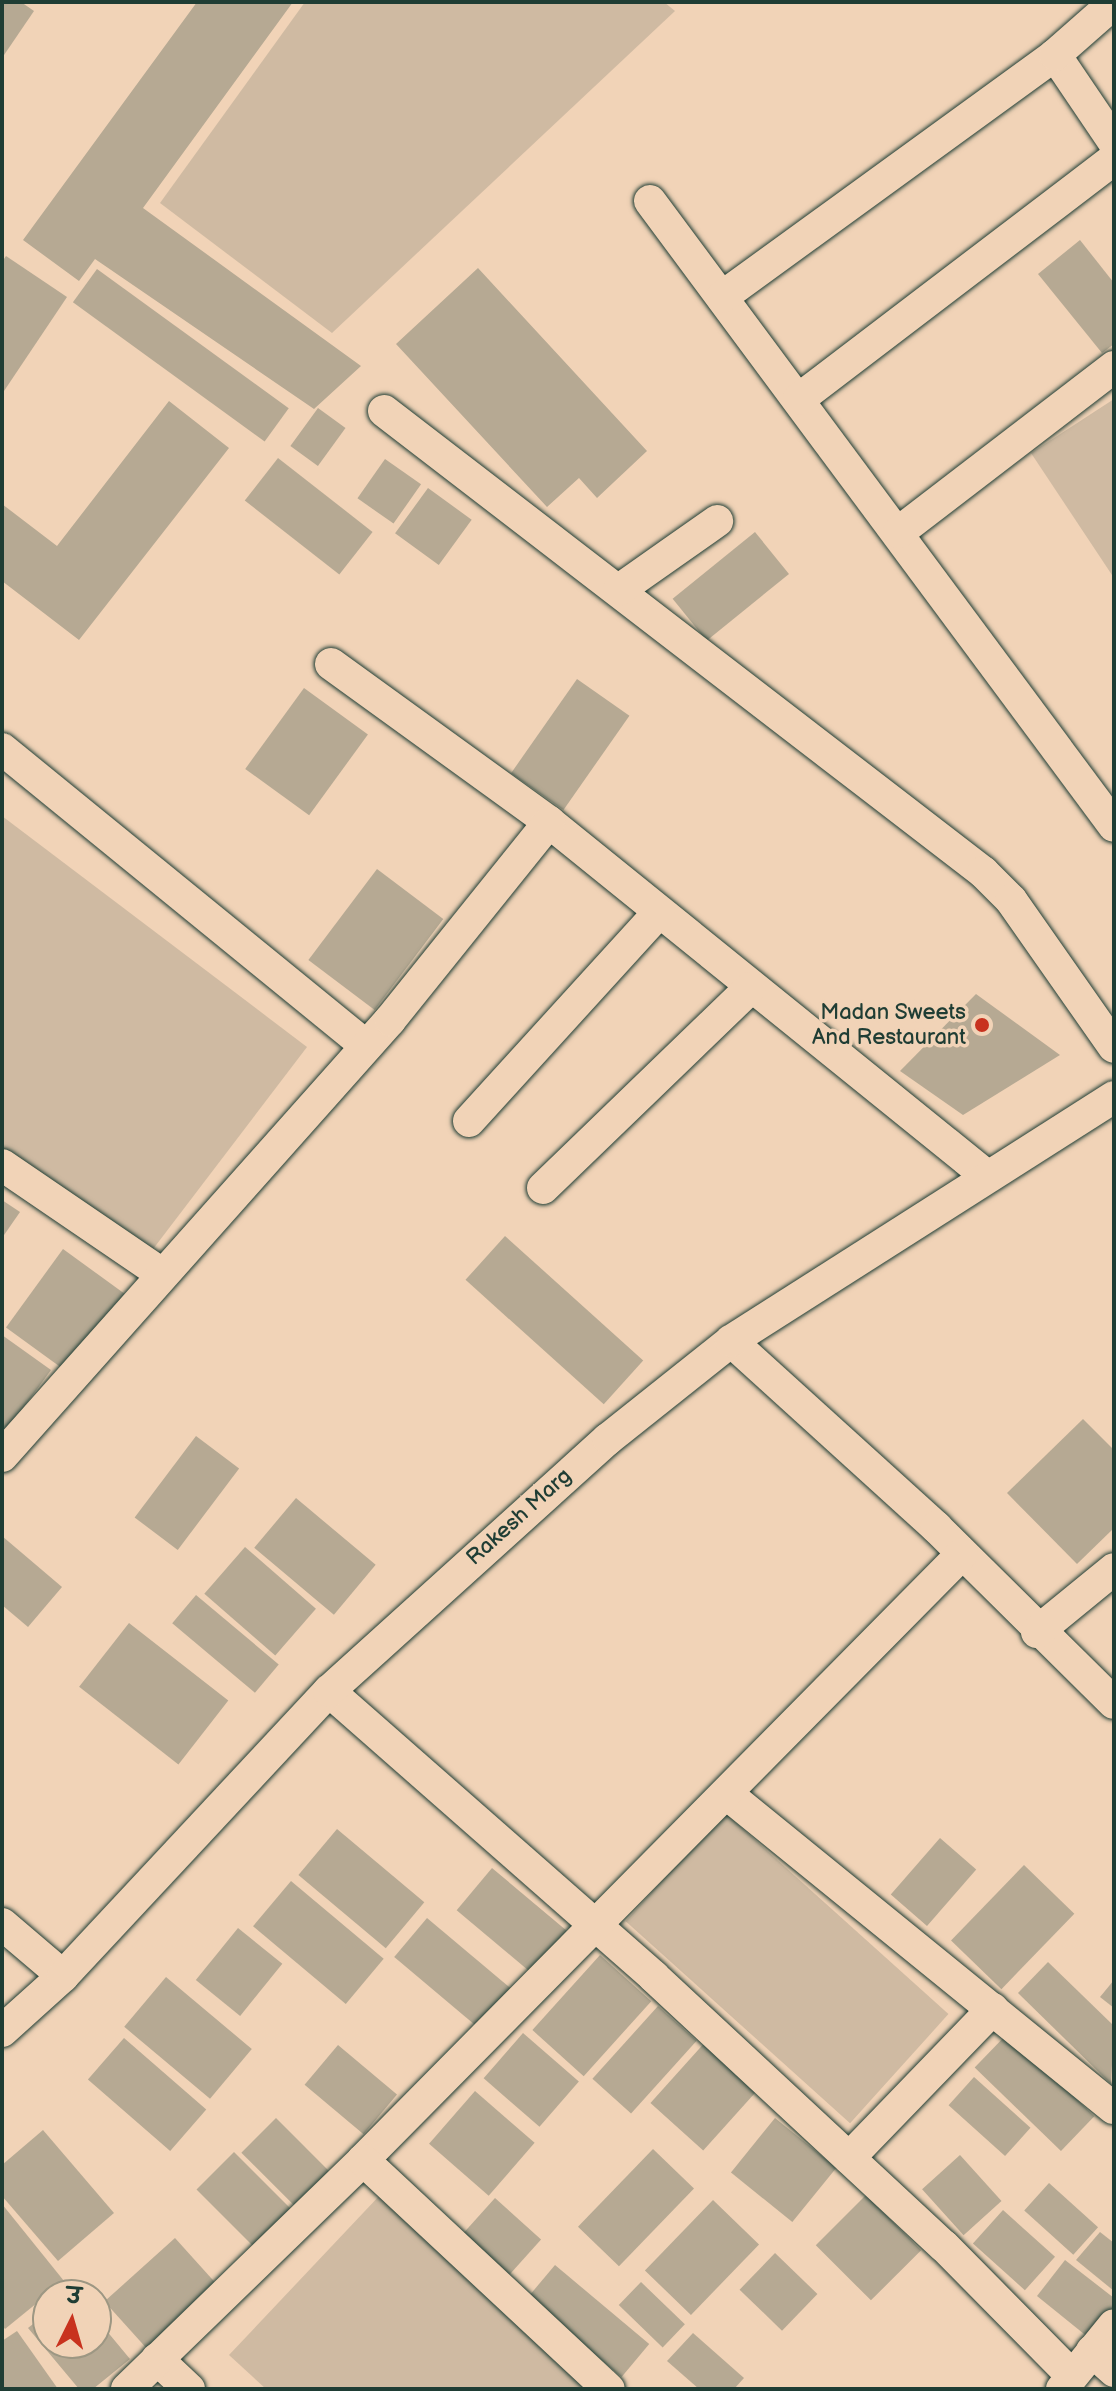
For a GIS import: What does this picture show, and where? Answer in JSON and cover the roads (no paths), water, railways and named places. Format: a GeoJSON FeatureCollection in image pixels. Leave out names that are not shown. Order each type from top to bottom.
{"type":"FeatureCollection","features":[{"type":"Feature","properties":{"kind":"street"},"geometry":{"type":"LineString","coordinates":[[722,297],[1055,55],[1114,3]]}},
{"type":"Feature","properties":{"kind":"street"},"geometry":{"type":"LineString","coordinates":[[1055,55],[1114,142]]}},
{"type":"Feature","properties":{"kind":"street"},"geometry":{"type":"LineString","coordinates":[[799,399],[1114,159]]}},
{"type":"Feature","properties":{"kind":"street"},"geometry":{"type":"LineString","coordinates":[[650,201],[899,532],[1114,826]]}},
{"type":"Feature","properties":{"kind":"street"},"geometry":{"type":"LineString","coordinates":[[899,532],[1114,367]]}},
{"type":"Feature","properties":{"kind":"street"},"geometry":{"type":"LineString","coordinates":[[384,411],[983,872],[1011,900],[1114,1047]]}},
{"type":"Feature","properties":{"kind":"street"},"geometry":{"type":"LineString","coordinates":[[619,590],[717,521]]}},
{"type":"Feature","properties":{"kind":"street"},"geometry":{"type":"LineString","coordinates":[[331,664],[549,822],[750,988],[987,1176]]}},
{"type":"Feature","properties":{"kind":"street"},"geometry":{"type":"LineString","coordinates":[[2,749],[366,1046]]}},
{"type":"Feature","properties":{"kind":"street"},"geometry":{"type":"LineString","coordinates":[[2,1456],[366,1046],[549,822]]}},
{"type":"Feature","properties":{"kind":"street"},"geometry":{"type":"LineString","coordinates":[[469,1121],[659,912]]}},
{"type":"Feature","properties":{"kind":"street"},"geometry":{"type":"LineString","coordinates":[[543,1188],[750,988]]}},
{"type":"Feature","properties":{"kind":"street","name":"Rakesh Marg"},"geometry":{"type":"LineString","coordinates":[[2,2031],[63,1976],[329,1691],[597,1448],[731,1341],[1114,1097]]}},
{"type":"Feature","properties":{"kind":"street"},"geometry":{"type":"LineString","coordinates":[[2,1165],[162,1274]]}},
{"type":"Feature","properties":{"kind":"street"},"geometry":{"type":"LineString","coordinates":[[731,1341],[962,1554],[1037,1632],[1114,1703]]}},
{"type":"Feature","properties":{"kind":"street"},"geometry":{"type":"LineString","coordinates":[[127,2389],[363,2160],[962,1554]]}},
{"type":"Feature","properties":{"kind":"street"},"geometry":{"type":"LineString","coordinates":[[1037,1632],[1114,1569]]}},
{"type":"Feature","properties":{"kind":"street"},"geometry":{"type":"LineString","coordinates":[[329,1691],[594,1925],[1085,2372],[1114,2325]]}},
{"type":"Feature","properties":{"kind":"street"},"geometry":{"type":"LineString","coordinates":[[727,1794],[1114,2108]]}},
{"type":"Feature","properties":{"kind":"street"},"geometry":{"type":"LineString","coordinates":[[2,1924],[63,1976]]}},
{"type":"Feature","properties":{"kind":"street"},"geometry":{"type":"LineString","coordinates":[[849,2158],[993,2009]]}},
{"type":"Feature","properties":{"kind":"street"},"geometry":{"type":"LineString","coordinates":[[363,2160],[609,2389]]}},
{"type":"Feature","properties":{"kind":"street"},"geometry":{"type":"LineString","coordinates":[[157,2359],[189,2389]]}},
{"type":"Feature","properties":{"kind":"place","name":"Madan Sweets And Restaurant"},"geometry":{"type":"Point","coordinates":[982,1025]}}]}
